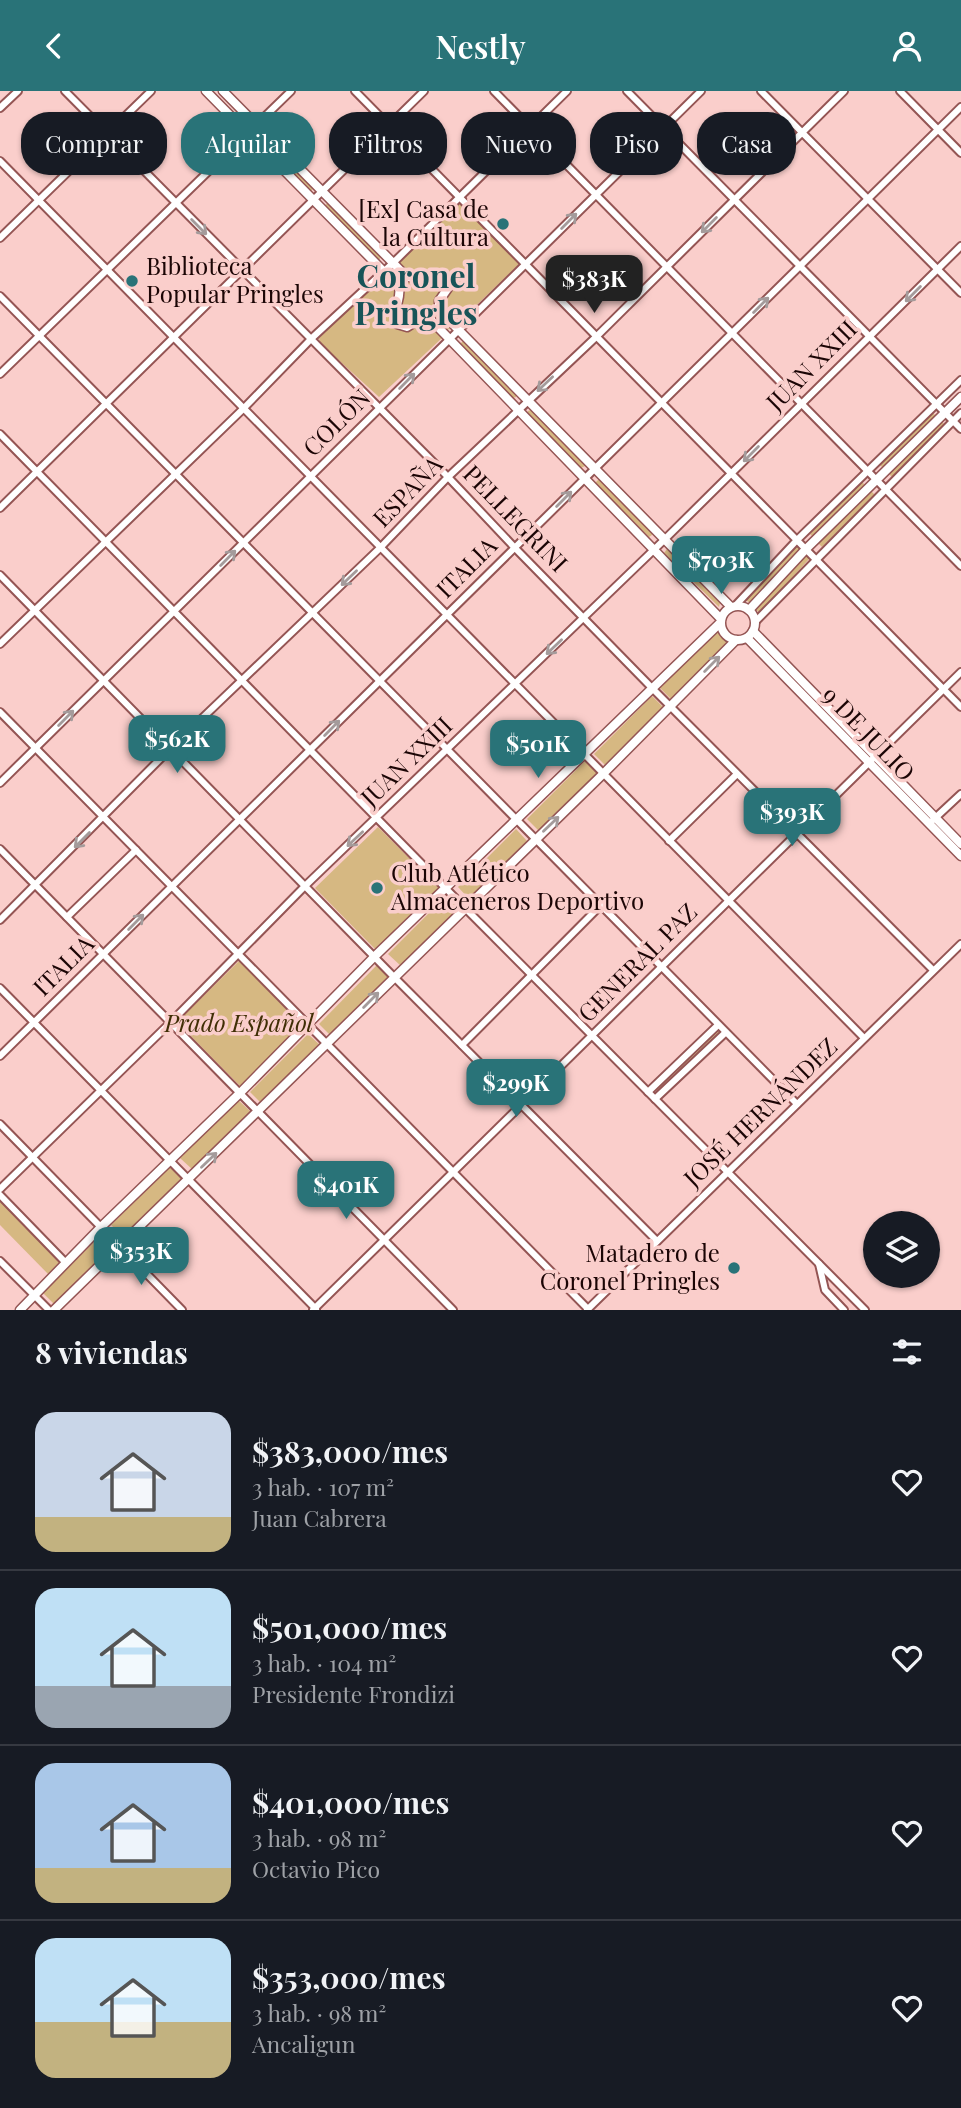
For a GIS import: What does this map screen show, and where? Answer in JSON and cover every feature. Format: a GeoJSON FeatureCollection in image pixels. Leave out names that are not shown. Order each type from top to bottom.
{"type":"FeatureCollection","features":[{"type":"Feature","properties":{"kind":"main road"},"geometry":{"type":"LineString","coordinates":[[206,91],[227,112]]}},
{"type":"Feature","properties":{"kind":"main road"},"geometry":{"type":"LineString","coordinates":[[223,91],[244,112]]}},
{"type":"Feature","properties":{"kind":"main road"},"geometry":{"type":"LineString","coordinates":[[289,175],[400,289],[394,314],[397,324],[407,327],[426,317],[450,339],[721,621],[726,636],[736,641]]}},
{"type":"Feature","properties":{"kind":"main road"},"geometry":{"type":"LineString","coordinates":[[306,175],[409,278],[438,274],[444,277],[448,288],[439,301],[439,307],[458,331],[664,540],[733,606],[750,610]]}},
{"type":"Feature","properties":{"kind":"main road"},"geometry":{"type":"LineString","coordinates":[[750,610],[806,548],[961,397]]}},
{"type":"Feature","properties":{"kind":"main road"},"geometry":{"type":"LineString","coordinates":[[20,1310],[374,957],[653,689],[733,606]]}},
{"type":"Feature","properties":{"kind":"main road"},"geometry":{"type":"LineString","coordinates":[[54,1310],[603,775],[736,641],[750,635],[755,622],[750,610]]}},
{"type":"Feature","properties":{"kind":"main road","name":"9 DE JULIO"},"geometry":{"type":"LineString","coordinates":[[750,635],[932,821],[961,856]]}},
{"type":"Feature","properties":{"kind":"main road","name":"9 DE JULIO"},"geometry":{"type":"LineString","coordinates":[[932,821],[961,844]]}},
{"type":"Feature","properties":{"kind":"street"},"geometry":{"type":"LineString","coordinates":[[0,108],[18,91]]}},
{"type":"Feature","properties":{"kind":"street","name":"PELLEGRINI"},"geometry":{"type":"LineString","coordinates":[[65,91],[86,112]]}},
{"type":"Feature","properties":{"kind":"street"},"geometry":{"type":"LineString","coordinates":[[130,112],[151,91]]}},
{"type":"Feature","properties":{"kind":"street"},"geometry":{"type":"LineString","coordinates":[[270,112],[291,91]]}},
{"type":"Feature","properties":{"kind":"street"},"geometry":{"type":"LineString","coordinates":[[355,91],[376,112]]}},
{"type":"Feature","properties":{"kind":"street"},"geometry":{"type":"LineString","coordinates":[[402,112],[424,91]]}},
{"type":"Feature","properties":{"kind":"street"},"geometry":{"type":"LineString","coordinates":[[494,91],[514,112]]}},
{"type":"Feature","properties":{"kind":"street"},"geometry":{"type":"LineString","coordinates":[[545,112],[567,91]]}},
{"type":"Feature","properties":{"kind":"street"},"geometry":{"type":"LineString","coordinates":[[627,91],[647,112]]}},
{"type":"Feature","properties":{"kind":"street","name":"COLÓN"},"geometry":{"type":"LineString","coordinates":[[679,112],[701,91]]}},
{"type":"Feature","properties":{"kind":"street"},"geometry":{"type":"LineString","coordinates":[[761,91],[961,293]]}},
{"type":"Feature","properties":{"kind":"street","name":"ESPAÑA"},"geometry":{"type":"LineString","coordinates":[[0,920],[170,749],[380,548],[448,477],[596,337],[844,91]]}},
{"type":"Feature","properties":{"kind":"street"},"geometry":{"type":"LineString","coordinates":[[900,91],[961,153]]}},
{"type":"Feature","properties":{"kind":"street","name":"ITALIA"},"geometry":{"type":"LineString","coordinates":[[0,1056],[961,107]]}},
{"type":"Feature","properties":{"kind":"street"},"geometry":{"type":"LineString","coordinates":[[683,148],[961,429]]}},
{"type":"Feature","properties":{"kind":"street"},"geometry":{"type":"LineString","coordinates":[[0,161],[864,1038]]}},
{"type":"Feature","properties":{"kind":"street"},"geometry":{"type":"LineString","coordinates":[[0,238],[65,175]]}},
{"type":"Feature","properties":{"kind":"street","name":"PELLEGRINI"},"geometry":{"type":"LineString","coordinates":[[147,175],[312,338],[514,548],[933,970]]}},
{"type":"Feature","properties":{"kind":"street"},"geometry":{"type":"LineString","coordinates":[[0,374],[206,175]]}},
{"type":"Feature","properties":{"kind":"street"},"geometry":{"type":"LineString","coordinates":[[0,507],[338,175]]}},
{"type":"Feature","properties":{"kind":"street"},"geometry":{"type":"LineString","coordinates":[[437,175],[961,707]]}},
{"type":"Feature","properties":{"kind":"street"},"geometry":{"type":"LineString","coordinates":[[0,644],[482,175]]}},
{"type":"Feature","properties":{"kind":"street"},"geometry":{"type":"LineString","coordinates":[[576,175],[961,566]]}},
{"type":"Feature","properties":{"kind":"street","name":"COLÓN"},"geometry":{"type":"LineString","coordinates":[[0,783],[616,175]]}},
{"type":"Feature","properties":{"kind":"street","name":"JUAN XXIII"},"geometry":{"type":"LineString","coordinates":[[0,1189],[305,886],[664,540],[961,246]]}},
{"type":"Feature","properties":{"kind":"street"},"geometry":{"type":"LineString","coordinates":[[0,296],[797,1104]]}},
{"type":"Feature","properties":{"kind":"street"},"geometry":{"type":"LineString","coordinates":[[733,606],[961,380]]}},
{"type":"Feature","properties":{"kind":"street"},"geometry":{"type":"LineString","coordinates":[[755,622],[961,413]]}},
{"type":"Feature","properties":{"kind":"street"},"geometry":{"type":"LineString","coordinates":[[0,434],[531,975],[865,1310]]}},
{"type":"Feature","properties":{"kind":"street"},"geometry":{"type":"LineString","coordinates":[[955,560],[961,553]]}},
{"type":"Feature","properties":{"kind":"street"},"geometry":{"type":"LineString","coordinates":[[0,575],[657,1241]]}},
{"type":"Feature","properties":{"kind":"street","name":"GENERAL PAZ"},"geometry":{"type":"LineString","coordinates":[[315,1309],[961,673]]}},
{"type":"Feature","properties":{"kind":"street"},"geometry":{"type":"LineString","coordinates":[[0,712],[588,1310]]}},
{"type":"Feature","properties":{"kind":"street"},"geometry":{"type":"LineString","coordinates":[[668,841],[737,774]]}},
{"type":"Feature","properties":{"kind":"street"},"geometry":{"type":"LineString","coordinates":[[932,821],[961,794]]}},
{"type":"Feature","properties":{"kind":"street"},"geometry":{"type":"LineString","coordinates":[[0,849],[453,1310]]}},
{"type":"Feature","properties":{"kind":"street"},"geometry":{"type":"LineString","coordinates":[[67,917],[136,850]]}},
{"type":"Feature","properties":{"kind":"street"},"geometry":{"type":"LineString","coordinates":[[462,1045],[600,906]]}},
{"type":"Feature","properties":{"kind":"street","name":"JOSÉ HERNÁNDEZ"},"geometry":{"type":"LineString","coordinates":[[588,1310],[961,944]]}},
{"type":"Feature","properties":{"kind":"street"},"geometry":{"type":"LineString","coordinates":[[0,988],[315,1309]]}},
{"type":"Feature","properties":{"kind":"street"},"geometry":{"type":"LineString","coordinates":[[648,1092],[718,1025]]}},
{"type":"Feature","properties":{"kind":"street"},"geometry":{"type":"LineString","coordinates":[[655,1099],[725,1033]]}},
{"type":"Feature","properties":{"kind":"street"},"geometry":{"type":"LineString","coordinates":[[0,1124],[182,1310]]}},
{"type":"Feature","properties":{"kind":"street"},"geometry":{"type":"LineString","coordinates":[[0,1195],[66,1263]]}},
{"type":"Feature","properties":{"kind":"street"},"geometry":{"type":"LineString","coordinates":[[0,1261],[49,1310]]}},
{"type":"Feature","properties":{"kind":"street"},"geometry":{"type":"LineString","coordinates":[[819,1263],[825,1290],[844,1310]]}},
{"type":"Feature","properties":{"kind":"green space"},"geometry":{"type":"Polygon","coordinates":[[[294,175],[300,175],[313,188],[311,192],[294,175]]]}},
{"type":"Feature","properties":{"kind":"green space"},"geometry":{"type":"Polygon","coordinates":[[[328,203],[381,257],[379,260],[324,206],[328,203]]]}},
{"type":"Feature","properties":{"kind":"green space"},"geometry":{"type":"Polygon","coordinates":[[[458,203],[462,204],[519,264],[455,323],[445,313],[442,304],[450,286],[447,276],[413,277],[399,266],[399,263],[458,203]]]}},
{"type":"Feature","properties":{"kind":"green space"},"geometry":{"type":"Polygon","coordinates":[[[394,271],[407,280],[437,276],[446,285],[437,300],[450,329],[446,330],[434,318],[404,325],[398,320],[401,301],[392,274],[394,271]]]}},
{"type":"Feature","properties":{"kind":"green space"},"geometry":{"type":"Polygon","coordinates":[[[380,279],[389,280],[397,288],[392,315],[411,329],[425,320],[442,338],[379,397],[320,343],[319,338],[380,279]]]}},
{"type":"Feature","properties":{"kind":"green space"},"geometry":{"type":"Polygon","coordinates":[[[463,341],[516,397],[513,398],[460,344],[463,341]]]}},
{"type":"Feature","properties":{"kind":"green space"},"geometry":{"type":"Polygon","coordinates":[[[531,410],[585,466],[581,468],[528,414],[531,410]]]}},
{"type":"Feature","properties":{"kind":"green space"},"geometry":{"type":"Polygon","coordinates":[[[932,412],[936,416],[883,468],[879,464],[932,412]]]}},
{"type":"Feature","properties":{"kind":"green space"},"geometry":{"type":"Polygon","coordinates":[[[941,421],[945,425],[892,477],[888,473],[941,421]]]}},
{"type":"Feature","properties":{"kind":"green space"},"geometry":{"type":"Polygon","coordinates":[[[599,479],[652,535],[649,537],[595,483],[599,479]]]}},
{"type":"Feature","properties":{"kind":"green space"},"geometry":{"type":"Polygon","coordinates":[[[862,482],[866,486],[814,538],[810,534],[862,482]]]}},
{"type":"Feature","properties":{"kind":"green space"},"geometry":{"type":"Polygon","coordinates":[[[871,491],[875,495],[822,547],[818,543],[871,491]]]}},
{"type":"Feature","properties":{"kind":"green space"},"geometry":{"type":"Polygon","coordinates":[[[797,546],[801,550],[751,604],[746,600],[797,546]]]}},
{"type":"Feature","properties":{"kind":"green space"},"geometry":{"type":"Polygon","coordinates":[[[667,549],[720,603],[719,607],[664,553],[667,549]]]}},
{"type":"Feature","properties":{"kind":"green space"},"geometry":{"type":"Polygon","coordinates":[[[806,554],[810,558],[760,613],[755,609],[806,554]]]}},
{"type":"Feature","properties":{"kind":"green space"},"geometry":{"type":"Polygon","coordinates":[[[718,630],[731,642],[672,700],[660,688],[718,630]]]}},
{"type":"Feature","properties":{"kind":"green space"},"geometry":{"type":"Polygon","coordinates":[[[652,696],[664,708],[606,766],[594,754],[652,696]]]}},
{"type":"Feature","properties":{"kind":"green space"},"geometry":{"type":"Polygon","coordinates":[[[585,761],[597,773],[539,831],[527,819],[585,761]]]}},
{"type":"Feature","properties":{"kind":"green space","name":"Club Atlético Almaceneros Deportivo"},"geometry":{"type":"Polygon","coordinates":[[[378,827],[439,888],[376,950],[315,888],[378,827]]]}},
{"type":"Feature","properties":{"kind":"green space"},"geometry":{"type":"Polygon","coordinates":[[[516,829],[528,842],[470,900],[458,887],[516,829]]]}},
{"type":"Feature","properties":{"kind":"green space"},"geometry":{"type":"Polygon","coordinates":[[[446,896],[459,908],[401,966],[388,954],[446,896]]]}},
{"type":"Feature","properties":{"kind":"green space","name":"Prado Español"},"geometry":{"type":"Polygon","coordinates":[[[239,961],[302,1025],[240,1086],[177,1022],[239,961]]]}},
{"type":"Feature","properties":{"kind":"green space"},"geometry":{"type":"Polygon","coordinates":[[[377,965],[390,978],[331,1036],[319,1024],[377,965]]]}},
{"type":"Feature","properties":{"kind":"green space"},"geometry":{"type":"Polygon","coordinates":[[[717,1029],[720,1033],[658,1092],[655,1089],[717,1029]]]}},
{"type":"Feature","properties":{"kind":"green space"},"geometry":{"type":"Polygon","coordinates":[[[308,1034],[321,1046],[262,1104],[250,1092],[308,1034]]]}},
{"type":"Feature","properties":{"kind":"green space"},"geometry":{"type":"Polygon","coordinates":[[[238,1100],[251,1112],[193,1170],[180,1158],[238,1100]]]}},
{"type":"Feature","properties":{"kind":"green space"},"geometry":{"type":"Polygon","coordinates":[[[170,1167],[182,1179],[124,1237],[111,1225],[170,1167]]]}},
{"type":"Feature","properties":{"kind":"green space"},"geometry":{"type":"Polygon","coordinates":[[[0,1199],[63,1263],[50,1276],[0,1225],[0,1199]]]}},
{"type":"Feature","properties":{"kind":"green space"},"geometry":{"type":"Polygon","coordinates":[[[101,1235],[114,1247],[55,1305],[43,1293],[101,1235]]]}},
{"type":"Feature","properties":{"kind":"place","name":"[Ex] Casa de la Cultura"},"geometry":{"type":"Point","coordinates":[503,224]}},
{"type":"Feature","properties":{"kind":"place","name":"Biblioteca Popular Pringles"},"geometry":{"type":"Point","coordinates":[132,281]}},
{"type":"Feature","properties":{"kind":"place","name":"Club Atlético Almaceneros Deportivo"},"geometry":{"type":"Point","coordinates":[377,888]}},
{"type":"Feature","properties":{"kind":"place","name":"Matadero de Coronel Pringles"},"geometry":{"type":"Point","coordinates":[734,1268]}},
{"type":"Feature","properties":{"kind":"district","name":"Coronel Pringles"},"geometry":{"type":"Point","coordinates":[416,296]}}]}
